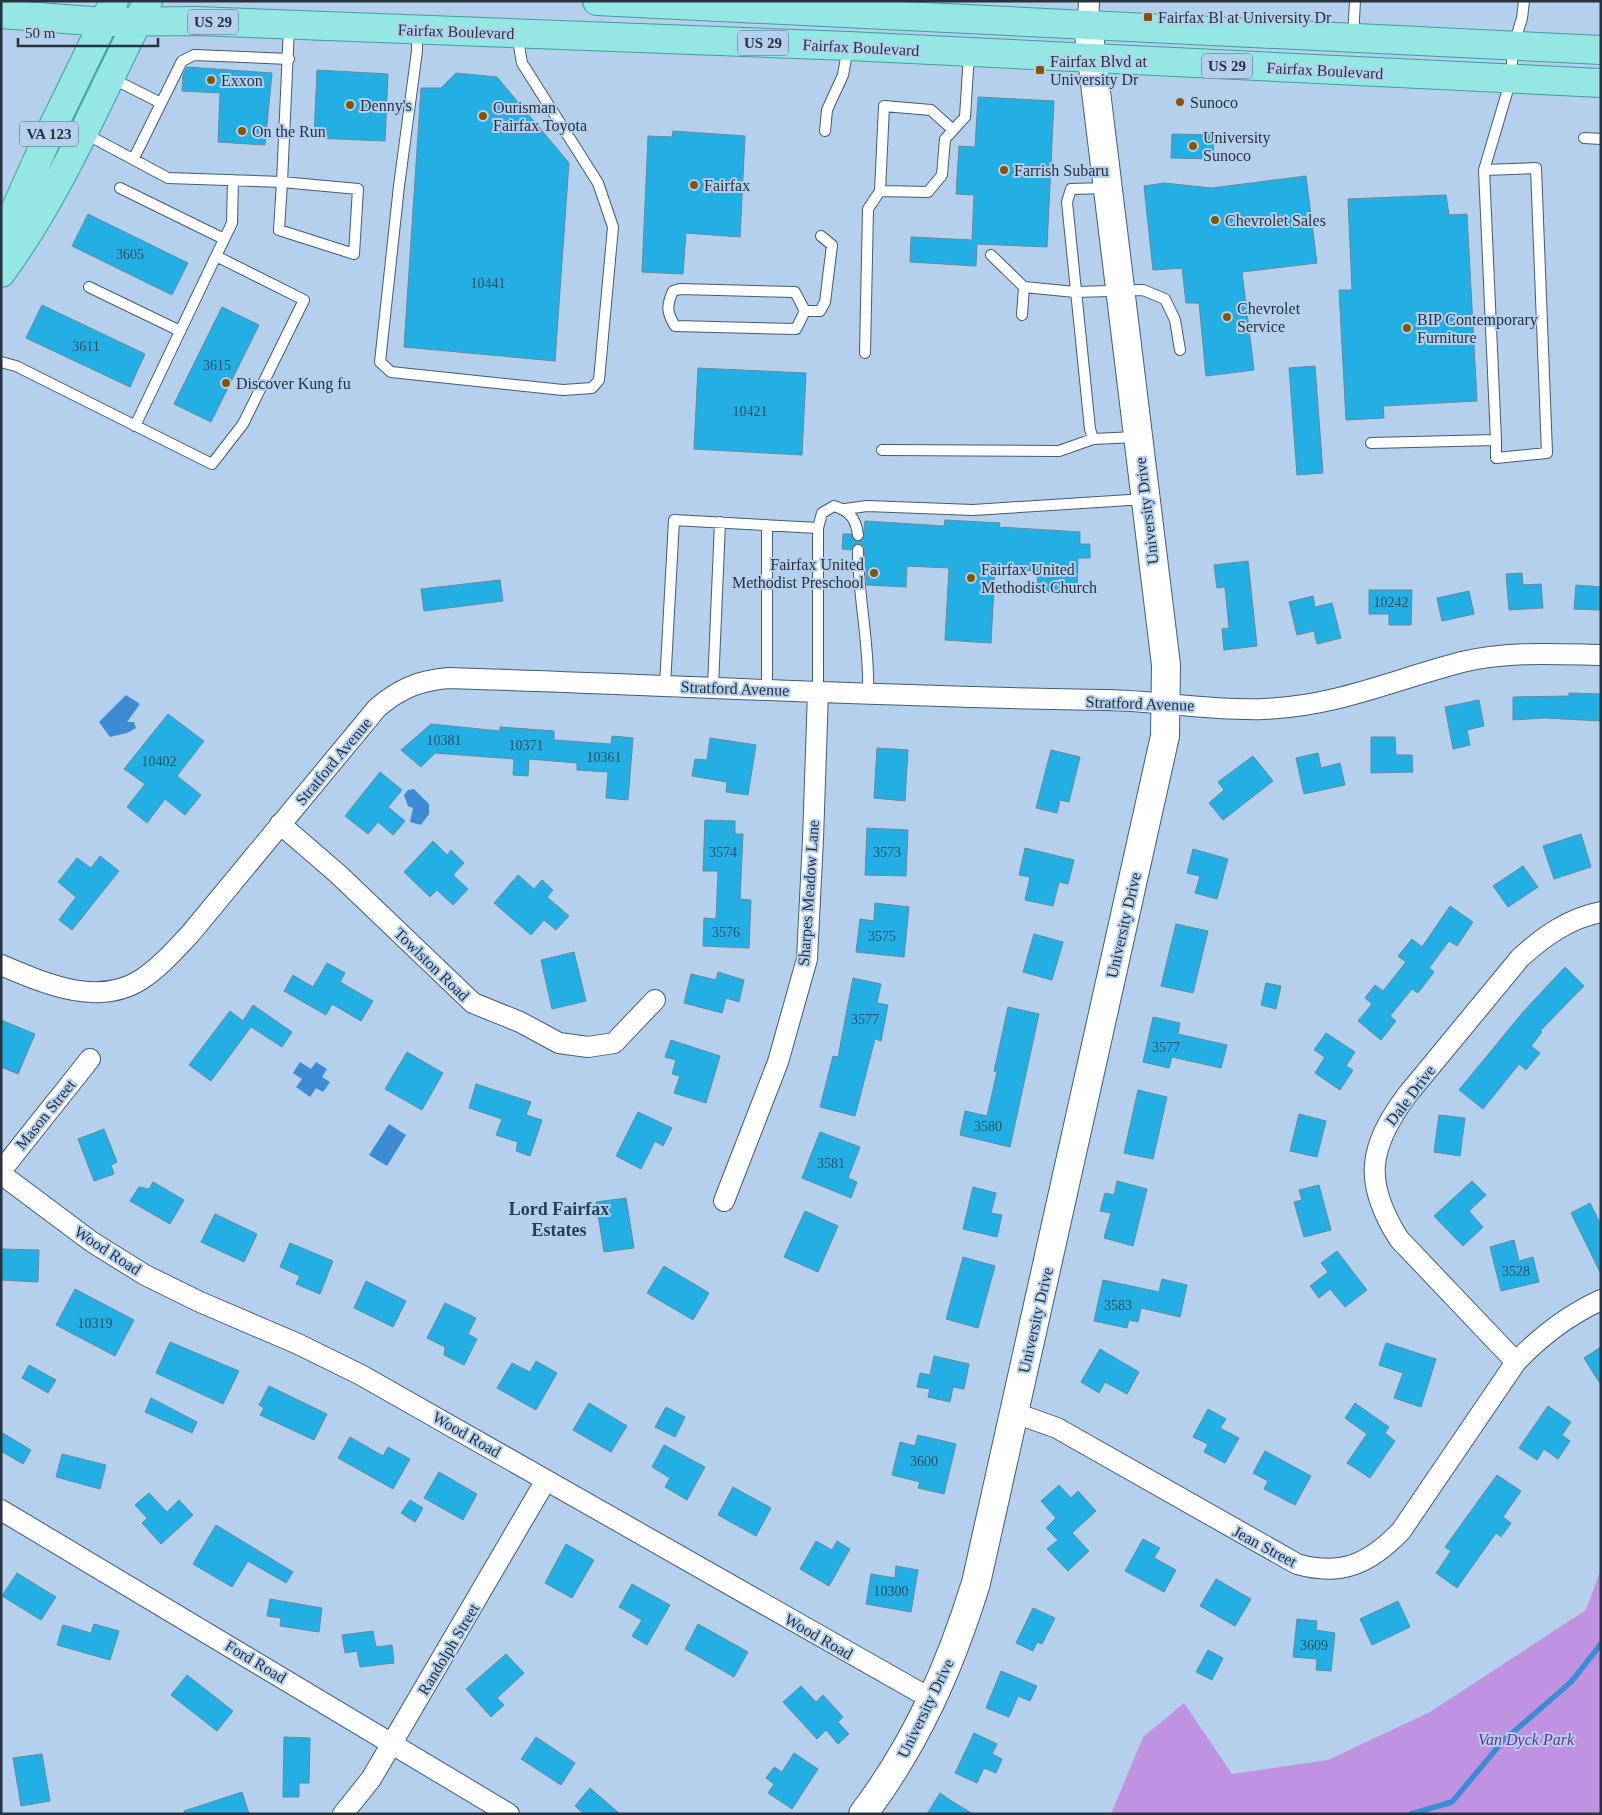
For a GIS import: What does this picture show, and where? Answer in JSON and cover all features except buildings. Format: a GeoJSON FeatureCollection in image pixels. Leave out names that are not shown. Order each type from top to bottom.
{"type":"FeatureCollection","features":[{"type":"Feature","properties":{"kind":"main road","name":"Fairfax Boulevard"},"geometry":{"type":"LineString","coordinates":[[597,1],[1089,14],[1353,38],[1601,50]]}},
{"type":"Feature","properties":{"kind":"main road","name":"VA 123"},"geometry":{"type":"LineString","coordinates":[[1,248],[33,168],[109,12]]}},
{"type":"Feature","properties":{"kind":"main road","name":"Fairfax Boulevard"},"geometry":{"type":"LineString","coordinates":[[1,14],[142,12],[196,21],[289,26],[417,29],[848,46],[1601,83]]}},
{"type":"Feature","properties":{"kind":"main road","name":"VA 123"},"geometry":{"type":"LineString","coordinates":[[1,273],[34,226],[121,59],[142,12]]}},
{"type":"Feature","properties":{"kind":"street","name":"University Drive"},"geometry":{"type":"LineString","coordinates":[[863,1814],[913,1740],[933,1700],[960,1636],[976,1583],[1165,736],[1166,666],[1091,59],[1089,14]]}},
{"type":"Feature","properties":{"kind":"street","name":"Stratford Avenue"},"geometry":{"type":"LineString","coordinates":[[1,965],[45,984],[69,990],[111,990],[141,980],[159,966],[190,934],[377,708],[392,695],[413,684],[428,680],[449,678],[665,685],[1261,709],[1305,706],[1357,695],[1463,662],[1479,659],[1529,654],[1601,655]]}},
{"type":"Feature","properties":{"kind":"street","name":"Sharpes Meadow Lane"},"geometry":{"type":"LineString","coordinates":[[724,1201],[778,1062],[807,959],[814,839],[818,692]]}},
{"type":"Feature","properties":{"kind":"street","name":"Towlston Road"},"geometry":{"type":"LineString","coordinates":[[280,824],[338,874],[473,1002],[520,1022],[559,1043],[588,1048],[614,1043],[655,1000]]}},
{"type":"Feature","properties":{"kind":"street","name":"Dale Drive"},"geometry":{"type":"LineString","coordinates":[[1516,1362],[1399,1240],[1386,1220],[1375,1183],[1374,1164],[1378,1144],[1390,1117],[1520,958],[1556,929],[1575,920],[1601,912]]}},
{"type":"Feature","properties":{"kind":"street","name":"Mason Street"},"geometry":{"type":"LineString","coordinates":[[1,1172],[90,1059]]}},
{"type":"Feature","properties":{"kind":"street","name":"Wood Road"},"geometry":{"type":"LineString","coordinates":[[1,1172],[92,1242],[145,1275],[200,1302],[298,1344],[361,1375],[933,1700]]}},
{"type":"Feature","properties":{"kind":"street","name":"Jean Street"},"geometry":{"type":"LineString","coordinates":[[1014,1413],[1057,1428],[1297,1564],[1313,1569],[1336,1569],[1370,1558],[1384,1548],[1401,1531],[1516,1362],[1529,1349],[1572,1316],[1601,1300]]}},
{"type":"Feature","properties":{"kind":"street","name":"Randolph Street"},"geometry":{"type":"LineString","coordinates":[[342,1814],[371,1780],[546,1480]]}},
{"type":"Feature","properties":{"kind":"street","name":"Ford Road"},"geometry":{"type":"LineString","coordinates":[[1,1510],[392,1742],[509,1814]]}},
{"type":"Feature","properties":{"kind":"lane"},"geometry":{"type":"LineString","coordinates":[[1353,38],[1355,1]]}},
{"type":"Feature","properties":{"kind":"lane"},"geometry":{"type":"LineString","coordinates":[[1484,170],[1536,168],[1548,453],[1496,458],[1484,170],[1512,79],[1513,47],[1522,18],[1524,1]]}},
{"type":"Feature","properties":{"kind":"lane"},"geometry":{"type":"LineString","coordinates":[[82,132],[134,158],[168,178],[282,182],[358,189],[354,254],[279,230],[282,182],[289,59],[289,26]]}},
{"type":"Feature","properties":{"kind":"lane"},"geometry":{"type":"LineString","coordinates":[[417,29],[417,51],[398,186],[380,362],[391,372],[563,390],[592,388],[599,380],[613,227],[598,183],[522,63],[517,33]]}},
{"type":"Feature","properties":{"kind":"lane"},"geometry":{"type":"LineString","coordinates":[[826,130],[827,110],[843,75],[848,46]]}},
{"type":"Feature","properties":{"kind":"lane"},"geometry":{"type":"LineString","coordinates":[[880,191],[928,192],[942,175],[945,139],[965,117],[969,53]]}},
{"type":"Feature","properties":{"kind":"lane"},"geometry":{"type":"LineString","coordinates":[[134,158],[182,61],[194,55],[289,59]]}},
{"type":"Feature","properties":{"kind":"lane"},"geometry":{"type":"LineString","coordinates":[[110,77],[161,103]]}},
{"type":"Feature","properties":{"kind":"lane"},"geometry":{"type":"LineString","coordinates":[[865,353],[868,209],[880,191],[884,106],[931,110],[953,130]]}},
{"type":"Feature","properties":{"kind":"lane"},"geometry":{"type":"LineString","coordinates":[[1584,138],[1601,139]]}},
{"type":"Feature","properties":{"kind":"lane"},"geometry":{"type":"LineString","coordinates":[[135,426],[232,223],[233,180]]}},
{"type":"Feature","properties":{"kind":"lane"},"geometry":{"type":"LineString","coordinates":[[120,188],[224,239]]}},
{"type":"Feature","properties":{"kind":"lane"},"geometry":{"type":"LineString","coordinates":[[1093,439],[1090,429],[1067,202],[1071,189],[1108,188]]}},
{"type":"Feature","properties":{"kind":"lane"},"geometry":{"type":"LineString","coordinates":[[805,311],[820,311],[826,302],[832,245],[821,236]]}},
{"type":"Feature","properties":{"kind":"lane"},"geometry":{"type":"LineString","coordinates":[[991,255],[1024,287],[1075,292],[1143,290],[1165,299],[1175,320],[1180,350]]}},
{"type":"Feature","properties":{"kind":"lane"},"geometry":{"type":"LineString","coordinates":[[1,362],[16,366],[212,464],[243,424],[304,300],[216,256]]}},
{"type":"Feature","properties":{"kind":"lane"},"geometry":{"type":"LineString","coordinates":[[89,287],[180,331]]}},
{"type":"Feature","properties":{"kind":"lane"},"geometry":{"type":"LineString","coordinates":[[1022,315],[1024,287]]}},
{"type":"Feature","properties":{"kind":"lane"},"geometry":{"type":"LineString","coordinates":[[680,289],[795,292],[805,311],[796,329],[675,326],[668,314],[667,303],[673,291],[680,289]]}},
{"type":"Feature","properties":{"kind":"lane"},"geometry":{"type":"LineString","coordinates":[[882,450],[1059,451],[1093,439],[1137,437]]}},
{"type":"Feature","properties":{"kind":"lane"},"geometry":{"type":"LineString","coordinates":[[1371,443],[1496,440]]}},
{"type":"Feature","properties":{"kind":"lane"},"geometry":{"type":"LineString","coordinates":[[818,692],[818,528],[822,513],[834,506],[845,509],[867,506],[973,510],[1145,500]]}},
{"type":"Feature","properties":{"kind":"lane"},"geometry":{"type":"LineString","coordinates":[[845,509],[856,521],[858,535]]}},
{"type":"Feature","properties":{"kind":"lane"},"geometry":{"type":"LineString","coordinates":[[665,685],[674,520],[818,528]]}},
{"type":"Feature","properties":{"kind":"lane"},"geometry":{"type":"LineString","coordinates":[[713,687],[720,522]]}},
{"type":"Feature","properties":{"kind":"lane"},"geometry":{"type":"LineString","coordinates":[[767,525],[767,689]]}},
{"type":"Feature","properties":{"kind":"lane"},"geometry":{"type":"LineString","coordinates":[[858,550],[858,581],[868,649],[868,693]]}},
{"type":"Feature","properties":{"kind":"green space","name":"Van Dyck Park"},"geometry":{"type":"Polygon","coordinates":[[[1601,1569],[1601,1814],[1111,1814],[1143,1737],[1184,1703],[1232,1774],[1328,1760],[1430,1712],[1586,1610],[1601,1569]]]}},
{"type":"Feature","properties":{"kind":"water"},"geometry":{"type":"Polygon","coordinates":[[[126,695],[140,704],[127,722],[134,722],[136,728],[127,733],[110,737],[99,722],[126,695]]]}},
{"type":"Feature","properties":{"kind":"water"},"geometry":{"type":"Polygon","coordinates":[[[414,789],[429,804],[429,814],[421,825],[410,822],[413,808],[408,806],[404,795],[408,790],[414,789]]]}},
{"type":"Feature","properties":{"kind":"water"},"geometry":{"type":"Polygon","coordinates":[[[300,1062],[311,1069],[316,1062],[327,1069],[322,1077],[330,1082],[323,1092],[316,1088],[310,1097],[296,1087],[302,1079],[293,1073],[300,1062]]]}},
{"type":"Feature","properties":{"kind":"water"},"geometry":{"type":"Polygon","coordinates":[[[389,1124],[406,1135],[387,1166],[369,1155],[389,1124]]]}},
{"type":"Feature","properties":{"kind":"waterway"},"geometry":{"type":"LineString","coordinates":[[1411,1814],[1452,1802],[1503,1741],[1571,1682],[1601,1644]]}},
{"type":"Feature","properties":{"kind":"place","name":"Fairfax Bl at University Dr"},"geometry":{"type":"Point","coordinates":[1148,17]}},
{"type":"Feature","properties":{"kind":"place","name":"Fairfax Blvd at University Dr"},"geometry":{"type":"Point","coordinates":[1040,70]}},
{"type":"Feature","properties":{"kind":"place","name":"Exxon"},"geometry":{"type":"Point","coordinates":[211,80]}},
{"type":"Feature","properties":{"kind":"place","name":"Sunoco"},"geometry":{"type":"Point","coordinates":[1180,102]}},
{"type":"Feature","properties":{"kind":"place","name":"Denny's"},"geometry":{"type":"Point","coordinates":[350,105]}},
{"type":"Feature","properties":{"kind":"place","name":"Ourisman Fairfax Toyota"},"geometry":{"type":"Point","coordinates":[483,116]}},
{"type":"Feature","properties":{"kind":"place","name":"On the Run"},"geometry":{"type":"Point","coordinates":[242,131]}},
{"type":"Feature","properties":{"kind":"place","name":"University Sunoco"},"geometry":{"type":"Point","coordinates":[1193,146]}},
{"type":"Feature","properties":{"kind":"place","name":"Farrish Subaru"},"geometry":{"type":"Point","coordinates":[1004,170]}},
{"type":"Feature","properties":{"kind":"place","name":"Fairfax"},"geometry":{"type":"Point","coordinates":[694,185]}},
{"type":"Feature","properties":{"kind":"place","name":"Chevrolet Sales"},"geometry":{"type":"Point","coordinates":[1215,220]}},
{"type":"Feature","properties":{"kind":"place","name":"Chevrolet Service"},"geometry":{"type":"Point","coordinates":[1227,317]}},
{"type":"Feature","properties":{"kind":"place","name":"BIP Contemporary Furniture"},"geometry":{"type":"Point","coordinates":[1407,328]}},
{"type":"Feature","properties":{"kind":"place","name":"Discover Kung fu"},"geometry":{"type":"Point","coordinates":[226,383]}},
{"type":"Feature","properties":{"kind":"place","name":"Fairfax United Methodist Preschool"},"geometry":{"type":"Point","coordinates":[874,573]}},
{"type":"Feature","properties":{"kind":"place","name":"Fairfax United Methodist Church"},"geometry":{"type":"Point","coordinates":[971,578]}},
{"type":"Feature","properties":{"kind":"district","name":"Lord Fairfax Estates"},"geometry":{"type":"Point","coordinates":[559,1219]}}]}
